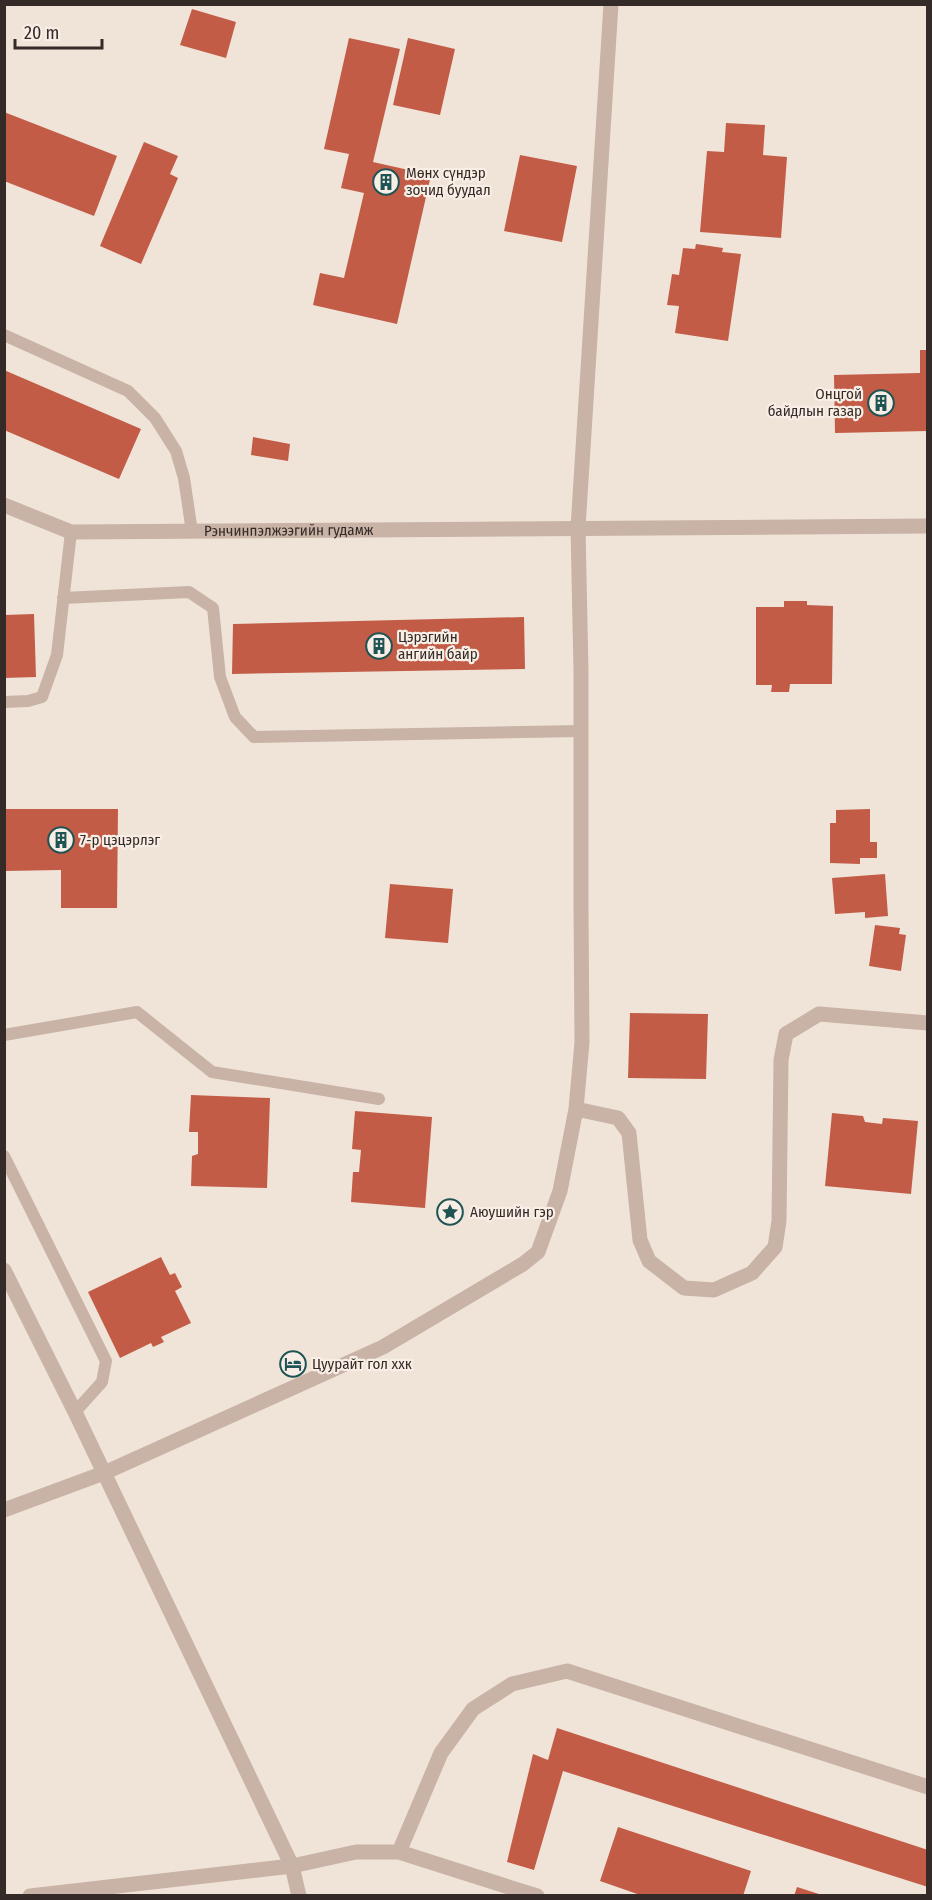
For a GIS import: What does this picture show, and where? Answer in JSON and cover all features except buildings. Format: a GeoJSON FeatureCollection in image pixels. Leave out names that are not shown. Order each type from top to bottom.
{"type":"FeatureCollection","features":[{"type":"Feature","properties":{"kind":"street"},"geometry":{"type":"LineString","coordinates":[[4,1510],[104,1473],[383,1347],[523,1264],[538,1252],[560,1191],[576,1109],[582,1042],[579,528],[611,4]]}},
{"type":"Feature","properties":{"kind":"street","name":"Рэнчинпэлжээгийн гудамж"},"geometry":{"type":"LineString","coordinates":[[4,505],[71,532],[927,526]]}},
{"type":"Feature","properties":{"kind":"street"},"geometry":{"type":"LineString","coordinates":[[576,1109],[618,1118],[628,1133],[640,1240],[650,1261],[684,1288],[714,1290],[752,1273],[776,1247],[779,1221],[781,1060],[786,1034],[819,1014],[927,1023]]}},
{"type":"Feature","properties":{"kind":"street"},"geometry":{"type":"LineString","coordinates":[[4,1270],[75,1412],[292,1866],[299,1896]]}},
{"type":"Feature","properties":{"kind":"street"},"geometry":{"type":"LineString","coordinates":[[399,1852],[441,1753],[473,1709],[512,1684],[567,1671],[927,1787]]}},
{"type":"Feature","properties":{"kind":"street"},"geometry":{"type":"LineString","coordinates":[[30,1896],[121,1890],[292,1866],[356,1851],[399,1852],[537,1896]]}},
{"type":"Feature","properties":{"kind":"lane"},"geometry":{"type":"LineString","coordinates":[[4,335],[128,391],[156,418],[176,451],[184,478],[192,532]]}},
{"type":"Feature","properties":{"kind":"lane"},"geometry":{"type":"LineString","coordinates":[[4,702],[28,701],[42,697],[57,655],[71,532]]}},
{"type":"Feature","properties":{"kind":"lane"},"geometry":{"type":"LineString","coordinates":[[63,598],[189,592],[213,608],[220,677],[235,717],[254,737],[581,731]]}},
{"type":"Feature","properties":{"kind":"lane"},"geometry":{"type":"LineString","coordinates":[[4,1035],[137,1012],[212,1072],[379,1099]]}},
{"type":"Feature","properties":{"kind":"lane"},"geometry":{"type":"LineString","coordinates":[[4,1156],[106,1361],[102,1382],[75,1412]]}},
{"type":"Feature","properties":{"kind":"place","name":"Мөнх сүндэр зочид буудал"},"geometry":{"type":"Point","coordinates":[386,182]}},
{"type":"Feature","properties":{"kind":"place","name":"Онцгой байдлын газар"},"geometry":{"type":"Point","coordinates":[881,403]}},
{"type":"Feature","properties":{"kind":"place","name":"Цэрэгийн ангийн байр"},"geometry":{"type":"Point","coordinates":[379,646]}},
{"type":"Feature","properties":{"kind":"place","name":"7-р цэцэрлэг"},"geometry":{"type":"Point","coordinates":[61,840]}},
{"type":"Feature","properties":{"kind":"place","name":"Аюушийн гэр"},"geometry":{"type":"Point","coordinates":[450,1212]}},
{"type":"Feature","properties":{"kind":"place","name":"Цуурайт гол ххк"},"geometry":{"type":"Point","coordinates":[293,1364]}}]}
